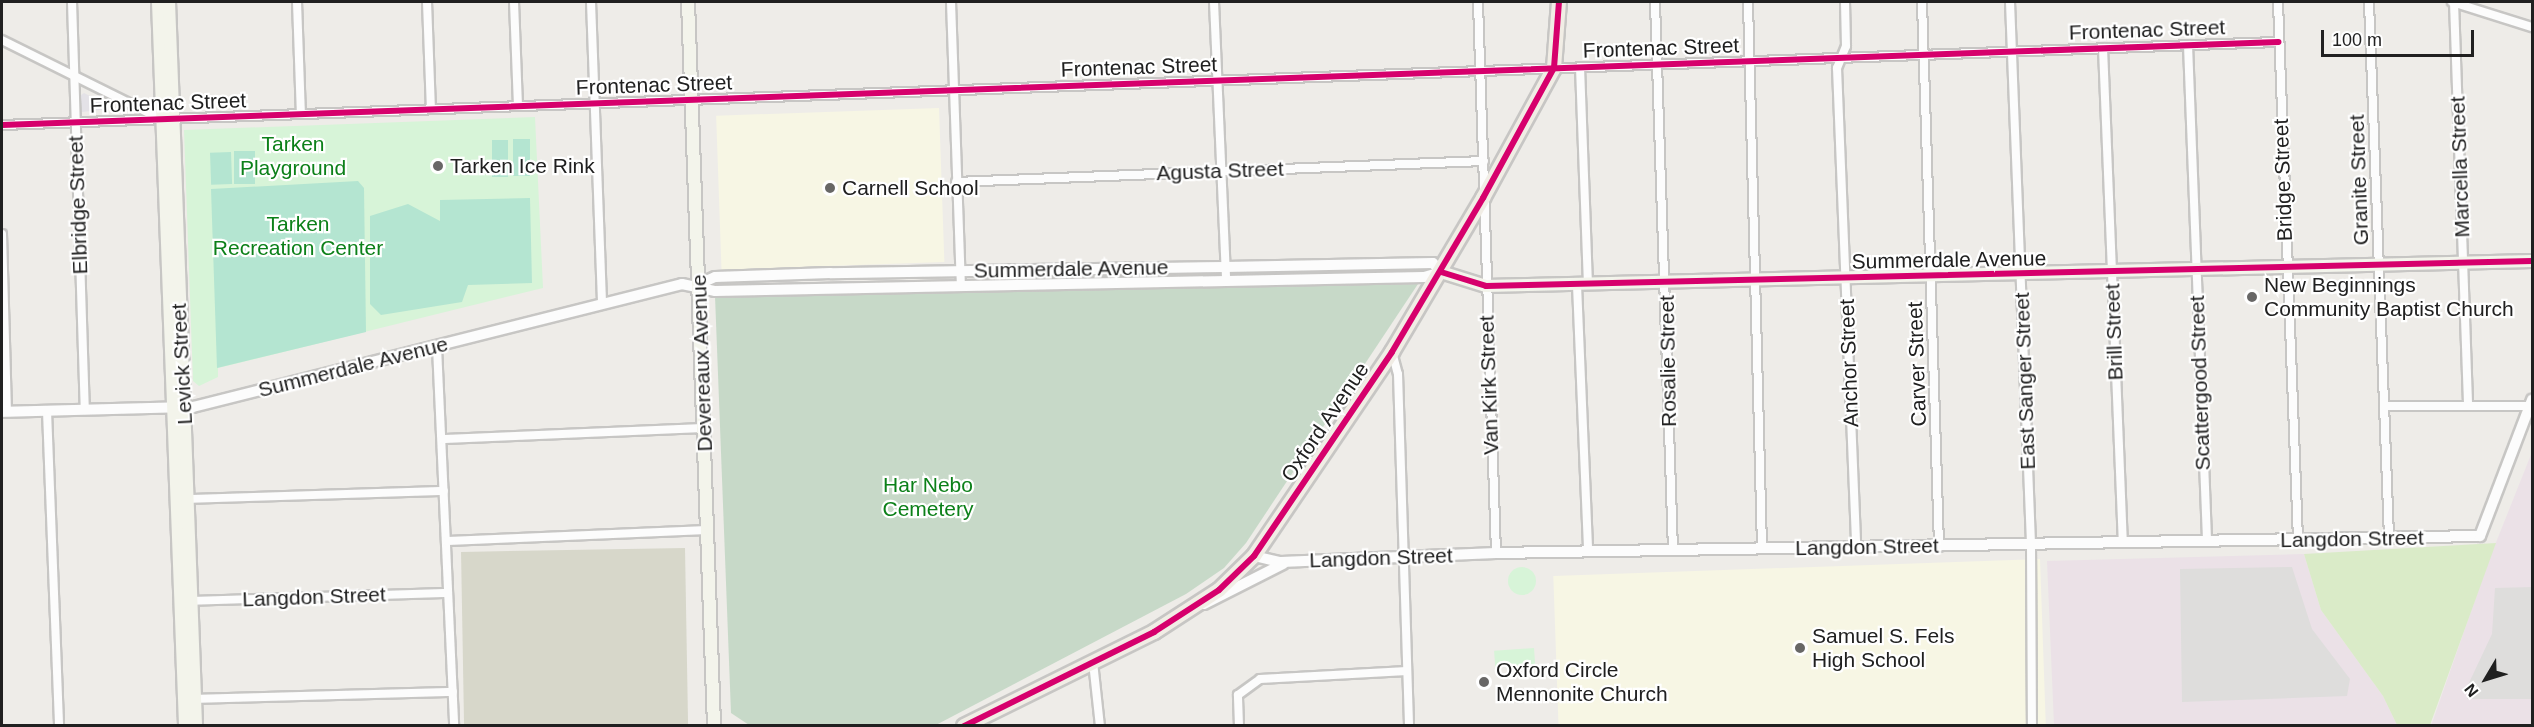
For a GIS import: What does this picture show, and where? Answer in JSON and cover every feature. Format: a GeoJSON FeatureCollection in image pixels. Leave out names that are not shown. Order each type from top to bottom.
{"type":"FeatureCollection","features":[{"type":"Feature","properties":{"kind":"main road","name":"Levick Street"},"geometry":{"type":"LineString","coordinates":[[158,2],[167,119],[185,601],[196,726]]}},
{"type":"Feature","properties":{"kind":"main road","name":"Levick Street"},"geometry":{"type":"LineString","coordinates":[[167,119],[169,2]]}},
{"type":"Feature","properties":{"kind":"main road","name":"Devereaux Avenue"},"geometry":{"type":"LineString","coordinates":[[688,2],[690,98],[709,530],[714,726]]}},
{"type":"Feature","properties":{"kind":"main road","name":"Oxford Avenue"},"geometry":{"type":"LineString","coordinates":[[964,726],[1093,662],[1195,607],[1254,556],[1392,352],[1483,198],[1554,68],[1559,2]]}},
{"type":"Feature","properties":{"kind":"main road","name":"Summerdale Avenue"},"geometry":{"type":"LineString","coordinates":[[1441,272],[1486,286],[2196,272],[2532,261]]}},
{"type":"Feature","properties":{"kind":"main road","name":"Levick Street"},"geometry":{"type":"LineString","coordinates":[[178,407],[188,499],[185,726]]}},
{"type":"Feature","properties":{"kind":"street","name":"Elbridge Street"},"geometry":{"type":"LineString","coordinates":[[72,2],[85,410]]}},
{"type":"Feature","properties":{"kind":"street"},"geometry":{"type":"LineString","coordinates":[[297,2],[301,114]]}},
{"type":"Feature","properties":{"kind":"street"},"geometry":{"type":"LineString","coordinates":[[426,2],[431,109]]}},
{"type":"Feature","properties":{"kind":"street"},"geometry":{"type":"LineString","coordinates":[[514,2],[518,106]]}},
{"type":"Feature","properties":{"kind":"street"},"geometry":{"type":"LineString","coordinates":[[591,2],[602,304]]}},
{"type":"Feature","properties":{"kind":"street"},"geometry":{"type":"LineString","coordinates":[[951,2],[961,286]]}},
{"type":"Feature","properties":{"kind":"street"},"geometry":{"type":"LineString","coordinates":[[1214,2],[1219,171],[1226,281]]}},
{"type":"Feature","properties":{"kind":"street","name":"Van Kirk Street"},"geometry":{"type":"LineString","coordinates":[[1478,2],[1496,553]]}},
{"type":"Feature","properties":{"kind":"street","name":"Rosalie Street"},"geometry":{"type":"LineString","coordinates":[[1655,2],[1654,49],[1659,65],[1668,283],[1664,293],[1673,550]]}},
{"type":"Feature","properties":{"kind":"street"},"geometry":{"type":"LineString","coordinates":[[1748,2],[1746,61],[1762,548]]}},
{"type":"Feature","properties":{"kind":"street","name":"Anchor Street"},"geometry":{"type":"LineString","coordinates":[[1845,2],[1841,58],[1856,547]]}},
{"type":"Feature","properties":{"kind":"street","name":"Carver Street"},"geometry":{"type":"LineString","coordinates":[[1922,2],[1939,547]]}},
{"type":"Feature","properties":{"kind":"street","name":"East Sanger Street"},"geometry":{"type":"LineString","coordinates":[[2010,2],[2031,544],[2032,726]]}},
{"type":"Feature","properties":{"kind":"street","name":"Bridge Street"},"geometry":{"type":"LineString","coordinates":[[2278,2],[2286,268],[2298,539]]}},
{"type":"Feature","properties":{"kind":"street","name":"Granite Street"},"geometry":{"type":"LineString","coordinates":[[2369,2],[2389,538]]}},
{"type":"Feature","properties":{"kind":"street"},"geometry":{"type":"LineString","coordinates":[[2453,2],[2532,27]]}},
{"type":"Feature","properties":{"kind":"street","name":"Marcella Street"},"geometry":{"type":"LineString","coordinates":[[2453,2],[2468,404]]}},
{"type":"Feature","properties":{"kind":"street"},"geometry":{"type":"LineString","coordinates":[[2,40],[167,119]]}},
{"type":"Feature","properties":{"kind":"street","name":"Frontenac Street"},"geometry":{"type":"LineString","coordinates":[[2,125],[594,104],[690,98],[2278,42]]}},
{"type":"Feature","properties":{"kind":"street","name":"Scattergood Street"},"geometry":{"type":"LineString","coordinates":[[2188,45],[2207,541]]}},
{"type":"Feature","properties":{"kind":"street","name":"Brill Street"},"geometry":{"type":"LineString","coordinates":[[2103,48],[2123,543]]}},
{"type":"Feature","properties":{"kind":"street"},"geometry":{"type":"LineString","coordinates":[[1580,68],[1588,552]]}},
{"type":"Feature","properties":{"kind":"street","name":"Agusta Street"},"geometry":{"type":"LineString","coordinates":[[956,182],[1484,161]]}},
{"type":"Feature","properties":{"kind":"street"},"geometry":{"type":"LineString","coordinates":[[2,234],[4,411]]}},
{"type":"Feature","properties":{"kind":"street","name":"Summerdale Avenue"},"geometry":{"type":"LineString","coordinates":[[4,411],[178,407],[437,346],[602,304],[699,284],[715,277],[1433,263],[1441,272],[1424,277],[715,291],[699,284]]}},
{"type":"Feature","properties":{"kind":"street"},"geometry":{"type":"LineString","coordinates":[[437,346],[443,439],[454,726]]}},
{"type":"Feature","properties":{"kind":"street"},"geometry":{"type":"LineString","coordinates":[[1392,352],[1398,374],[1409,726]]}},
{"type":"Feature","properties":{"kind":"street"},"geometry":{"type":"LineString","coordinates":[[2385,406],[2531,403]]}},
{"type":"Feature","properties":{"kind":"street","name":"Langdon Street"},"geometry":{"type":"LineString","coordinates":[[1254,556],[1290,562],[1496,553],[2480,536],[2531,403]]}},
{"type":"Feature","properties":{"kind":"street"},"geometry":{"type":"LineString","coordinates":[[47,411],[59,726]]}},
{"type":"Feature","properties":{"kind":"street"},"geometry":{"type":"LineString","coordinates":[[443,439],[705,428]]}},
{"type":"Feature","properties":{"kind":"street"},"geometry":{"type":"LineString","coordinates":[[188,499],[444,491]]}},
{"type":"Feature","properties":{"kind":"street"},"geometry":{"type":"LineString","coordinates":[[446,541],[709,530]]}},
{"type":"Feature","properties":{"kind":"street"},"geometry":{"type":"LineString","coordinates":[[1195,607],[1290,562]]}},
{"type":"Feature","properties":{"kind":"street","name":"Langdon Street"},"geometry":{"type":"LineString","coordinates":[[185,601],[448,593]]}},
{"type":"Feature","properties":{"kind":"street"},"geometry":{"type":"LineString","coordinates":[[1093,662],[1100,726]]}},
{"type":"Feature","properties":{"kind":"street"},"geometry":{"type":"LineString","coordinates":[[1239,726],[1238,695],[1260,679],[1407,671]]}},
{"type":"Feature","properties":{"kind":"street"},"geometry":{"type":"LineString","coordinates":[[195,699],[453,692]]}},
{"type":"Feature","properties":{"kind":"shaded area"},"geometry":{"type":"Polygon","coordinates":[[[84,93],[108,105],[108,109],[82,112],[78,97],[84,93]]]}},
{"type":"Feature","properties":{"kind":"shaded area","name":"Carnell School"},"geometry":{"type":"Polygon","coordinates":[[[939,108],[944,262],[722,270],[716,116],[939,108]]]}},
{"type":"Feature","properties":{"kind":"shaded area"},"geometry":{"type":"Polygon","coordinates":[[[2532,452],[2532,725],[2431,726],[2489,560],[2532,452]]]}},
{"type":"Feature","properties":{"kind":"shaded area"},"geometry":{"type":"Polygon","coordinates":[[[685,548],[688,725],[464,726],[461,552],[685,548]]]}},
{"type":"Feature","properties":{"kind":"shaded area"},"geometry":{"type":"Polygon","coordinates":[[[2304,554],[2321,610],[2383,696],[2397,725],[2054,725],[2047,561],[2304,554]]]}},
{"type":"Feature","properties":{"kind":"shaded area","name":"Samuel S. Fels High School"},"geometry":{"type":"Polygon","coordinates":[[[2040,559],[2046,725],[1559,726],[1553,576],[2040,559]]]}},
{"type":"Feature","properties":{"kind":"shaded area"},"geometry":{"type":"Polygon","coordinates":[[[2292,567],[2312,629],[2350,679],[2347,696],[2182,702],[2180,569],[2292,567]]]}},
{"type":"Feature","properties":{"kind":"shaded area"},"geometry":{"type":"Polygon","coordinates":[[[2532,587],[2532,699],[2467,699],[2467,687],[2492,634],[2495,588],[2532,587]]]}},
{"type":"Feature","properties":{"kind":"green space","name":"Tarken Recreation Center"},"geometry":{"type":"Polygon","coordinates":[[[535,117],[543,288],[218,368],[218,377],[199,386],[193,381],[184,130],[535,117]]]}},
{"type":"Feature","properties":{"kind":"green space"},"geometry":{"type":"Polygon","coordinates":[[[513,139],[530,139],[530,176],[513,176],[513,139]]]}},
{"type":"Feature","properties":{"kind":"green space"},"geometry":{"type":"Polygon","coordinates":[[[492,140],[508,140],[508,177],[492,177],[492,140]]]}},
{"type":"Feature","properties":{"kind":"green space"},"geometry":{"type":"Polygon","coordinates":[[[234,151],[255,151],[255,184],[234,184],[234,151]]]}},
{"type":"Feature","properties":{"kind":"green space"},"geometry":{"type":"Polygon","coordinates":[[[231,152],[232,184],[211,185],[210,153],[231,152]]]}},
{"type":"Feature","properties":{"kind":"green space"},"geometry":{"type":"Polygon","coordinates":[[[358,181],[364,188],[366,332],[217,368],[211,189],[358,181]]]}},
{"type":"Feature","properties":{"kind":"green space"},"geometry":{"type":"Polygon","coordinates":[[[530,198],[532,283],[468,285],[462,302],[381,315],[370,304],[370,216],[408,204],[440,221],[440,200],[530,198]]]}},
{"type":"Feature","properties":{"kind":"green space","name":"Har Nebo Cemetery"},"geometry":{"type":"Polygon","coordinates":[[[1418,284],[1246,543],[1224,568],[1186,594],[934,726],[749,725],[731,713],[715,296],[1418,284]]]}},
{"type":"Feature","properties":{"kind":"green space"},"geometry":{"type":"Polygon","coordinates":[[[2496,543],[2430,725],[2397,725],[2383,696],[2321,610],[2304,554],[2496,543]]]}},
{"type":"Feature","properties":{"kind":"green space"},"geometry":{"type":"Polygon","coordinates":[[[1522,567],[1532,571],[1536,581],[1532,591],[1522,595],[1512,591],[1508,581],[1512,571],[1522,567]]]}},
{"type":"Feature","properties":{"kind":"green space"},"geometry":{"type":"Polygon","coordinates":[[[1534,648],[1535,664],[1495,667],[1494,651],[1534,648]]]}},
{"type":"Feature","properties":{"kind":"cycle path"},"geometry":{"type":"LineString","coordinates":[[964,726],[1154,632],[1219,590],[1254,556],[1392,352],[1483,198],[1554,68],[1559,2]]}},
{"type":"Feature","properties":{"kind":"cycle path"},"geometry":{"type":"LineString","coordinates":[[2,125],[2278,42]]}},
{"type":"Feature","properties":{"kind":"cycle path"},"geometry":{"type":"LineString","coordinates":[[1441,272],[1486,286],[2532,261]]}},
{"type":"Feature","properties":{"kind":"place","name":"Tarken Ice Rink"},"geometry":{"type":"Point","coordinates":[438,166]}},
{"type":"Feature","properties":{"kind":"place","name":"Carnell School"},"geometry":{"type":"Point","coordinates":[830,188]}},
{"type":"Feature","properties":{"kind":"place","name":"New Beginnings Community Baptist Church"},"geometry":{"type":"Point","coordinates":[2252,297]}},
{"type":"Feature","properties":{"kind":"place","name":"Samuel S. Fels High School"},"geometry":{"type":"Point","coordinates":[1800,648]}},
{"type":"Feature","properties":{"kind":"place","name":"Oxford Circle Mennonite Church"},"geometry":{"type":"Point","coordinates":[1484,682]}},
{"type":"Feature","properties":{"kind":"park label","name":"Tarken Playground"},"geometry":{"type":"Point","coordinates":[293,156]}}]}
